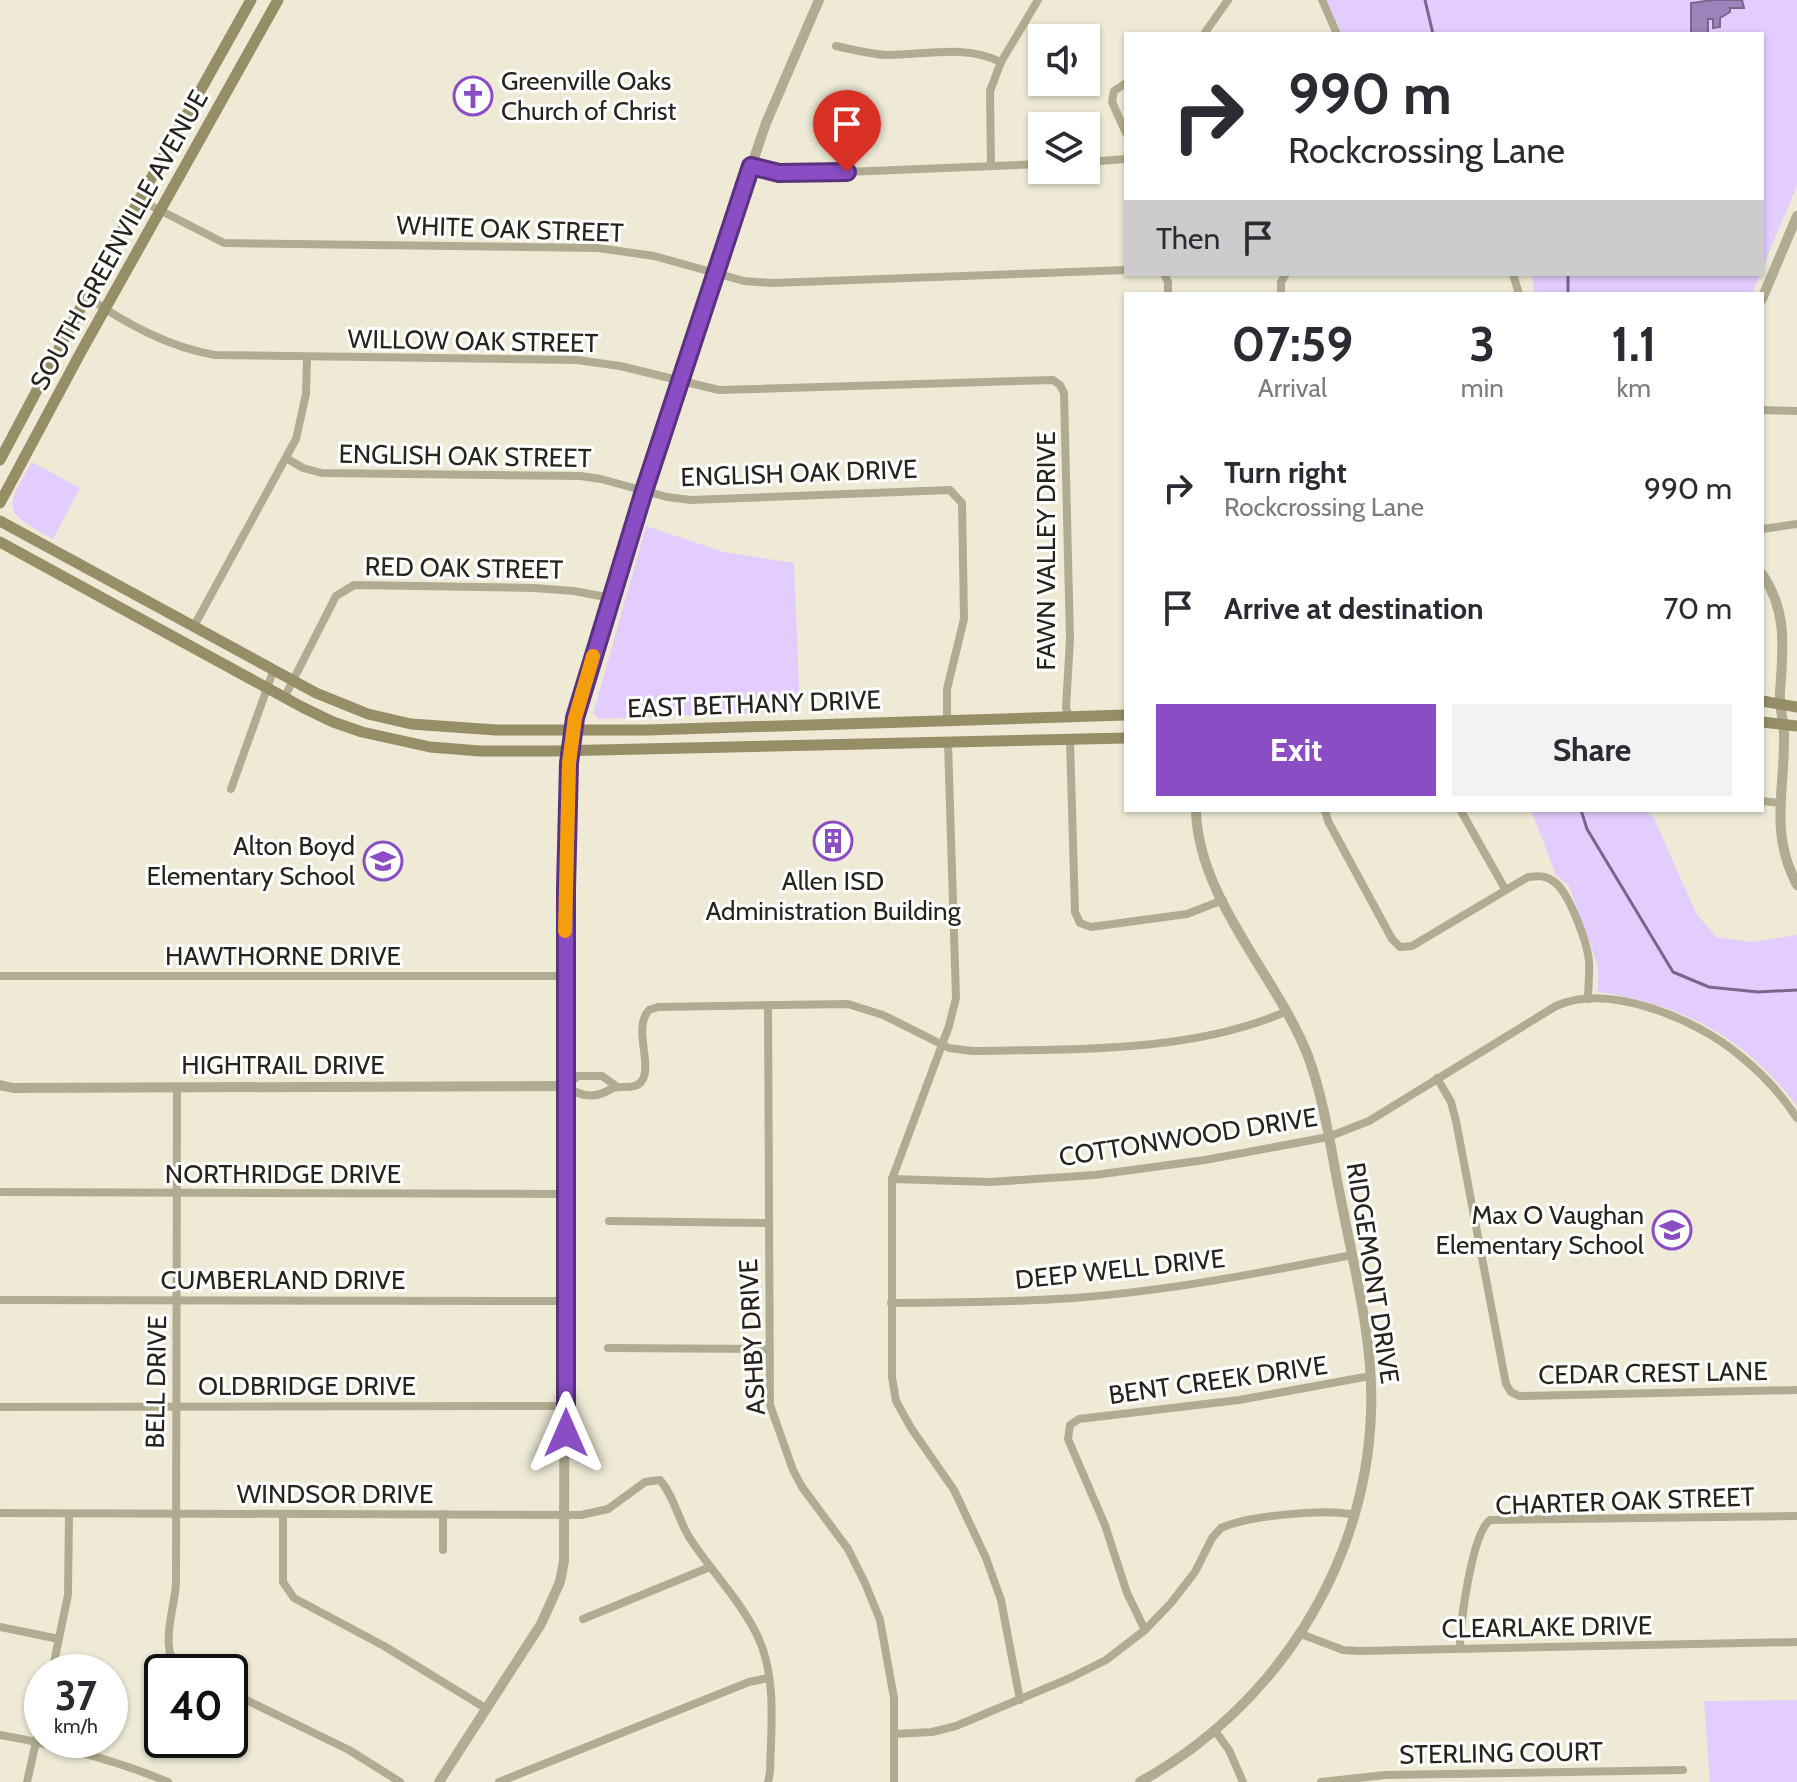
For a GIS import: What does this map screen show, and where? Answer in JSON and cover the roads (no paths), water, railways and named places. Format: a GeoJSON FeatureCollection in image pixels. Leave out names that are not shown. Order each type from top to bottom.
{"type":"FeatureCollection","features":[{"type":"Feature","properties":{"kind":"main road","name":"SOUTH GREENVILLE AVENUE"},"geometry":{"type":"LineString","coordinates":[[2,456],[251,0]]}},
{"type":"Feature","properties":{"kind":"main road","name":"SOUTH GREENVILLE AVENUE"},"geometry":{"type":"LineString","coordinates":[[0,503],[278,0]]}},
{"type":"Feature","properties":{"kind":"main road","name":"EAST BETHANY DRIVE"},"geometry":{"type":"LineString","coordinates":[[0,521],[316,693],[368,714],[431,726],[573,730],[1124,715]]}},
{"type":"Feature","properties":{"kind":"main road","name":"EAST BETHANY DRIVE"},"geometry":{"type":"LineString","coordinates":[[0,542],[333,722],[362,732],[430,747],[480,751],[571,751],[1124,738]]}},
{"type":"Feature","properties":{"kind":"main road"},"geometry":{"type":"LineString","coordinates":[[85,588],[94,572]]}},
{"type":"Feature","properties":{"kind":"main road"},"geometry":{"type":"LineString","coordinates":[[184,643],[194,626]]}},
{"type":"Feature","properties":{"kind":"main road"},"geometry":{"type":"LineString","coordinates":[[1764,701],[1797,707]]}},
{"type":"Feature","properties":{"kind":"main road"},"geometry":{"type":"LineString","coordinates":[[362,732],[368,714]]}},
{"type":"Feature","properties":{"kind":"main road"},"geometry":{"type":"LineString","coordinates":[[1069,716],[1070,739]]}},
{"type":"Feature","properties":{"kind":"main road"},"geometry":{"type":"LineString","coordinates":[[947,720],[948,743]]}},
{"type":"Feature","properties":{"kind":"main road"},"geometry":{"type":"LineString","coordinates":[[1764,722],[1797,726]]}},
{"type":"Feature","properties":{"kind":"main road"},"geometry":{"type":"LineString","coordinates":[[765,725],[766,747]]}},
{"type":"Feature","properties":{"kind":"street"},"geometry":{"type":"LineString","coordinates":[[439,1782],[541,1624],[556,1593],[564,1561],[565,976],[567,825],[573,730],[644,491],[751,166],[766,123],[819,0]]}},
{"type":"Feature","properties":{"kind":"street"},"geometry":{"type":"LineString","coordinates":[[991,166],[990,99],[1001,62],[1038,0]]}},
{"type":"Feature","properties":{"kind":"street"},"geometry":{"type":"LineString","coordinates":[[1205,32],[1228,0]]}},
{"type":"Feature","properties":{"kind":"street"},"geometry":{"type":"LineString","coordinates":[[1322,0],[1336,32]]}},
{"type":"Feature","properties":{"kind":"street"},"geometry":{"type":"LineString","coordinates":[[836,46],[889,55],[961,51],[979,53],[1001,62]]}},
{"type":"Feature","properties":{"kind":"street"},"geometry":{"type":"LineString","coordinates":[[1124,84],[1114,91],[1112,102],[1124,129]]}},
{"type":"Feature","properties":{"kind":"street"},"geometry":{"type":"LineString","coordinates":[[1100,161],[1124,159]]}},
{"type":"Feature","properties":{"kind":"street"},"geometry":{"type":"LineString","coordinates":[[751,166],[769,172],[798,174],[1028,165]]}},
{"type":"Feature","properties":{"kind":"street","name":"WHITE OAK STREET"},"geometry":{"type":"LineString","coordinates":[[140,200],[224,243],[575,246],[646,255],[744,281],[772,283],[1124,270]]}},
{"type":"Feature","properties":{"kind":"street"},"geometry":{"type":"LineString","coordinates":[[1764,294],[1797,216]]}},
{"type":"Feature","properties":{"kind":"street","name":"WILLOW OAK STREET"},"geometry":{"type":"LineString","coordinates":[[87,297],[154,336],[191,351],[215,355],[577,360],[620,366],[707,389],[1048,380],[1060,385]]}},
{"type":"Feature","properties":{"kind":"street"},"geometry":{"type":"LineString","coordinates":[[194,626],[252,514],[296,439],[302,416],[307,357]]}},
{"type":"Feature","properties":{"kind":"street","name":"FAWN VALLEY DRIVE"},"geometry":{"type":"LineString","coordinates":[[1060,385],[1064,393],[1069,558],[1069,652],[1065,697],[1069,716]]}},
{"type":"Feature","properties":{"kind":"street"},"geometry":{"type":"LineString","coordinates":[[1764,410],[1797,411]]}},
{"type":"Feature","properties":{"kind":"street","name":"ENGLISH OAK STREET"},"geometry":{"type":"LineString","coordinates":[[286,458],[303,468],[322,473],[559,474],[601,479],[644,491]]}},
{"type":"Feature","properties":{"kind":"street","name":"ENGLISH OAK DRIVE"},"geometry":{"type":"LineString","coordinates":[[644,491],[691,500],[945,489],[955,493],[962,503],[964,619],[947,689],[947,720]]}},
{"type":"Feature","properties":{"kind":"street"},"geometry":{"type":"LineString","coordinates":[[1764,529],[1797,524]]}},
{"type":"Feature","properties":{"kind":"street"},"geometry":{"type":"LineString","coordinates":[[1764,578],[1783,626],[1781,842],[1797,885]]}},
{"type":"Feature","properties":{"kind":"street","name":"RED OAK STREET"},"geometry":{"type":"LineString","coordinates":[[284,698],[336,596],[354,585],[534,588],[611,598]]}},
{"type":"Feature","properties":{"kind":"street"},"geometry":{"type":"LineString","coordinates":[[231,789],[274,669]]}},
{"type":"Feature","properties":{"kind":"street"},"geometry":{"type":"LineString","coordinates":[[1070,739],[1075,912],[1080,923],[1091,927],[1187,914],[1223,900]]}},
{"type":"Feature","properties":{"kind":"street"},"geometry":{"type":"LineString","coordinates":[[948,743],[956,998],[892,1179],[892,1377],[896,1401],[954,1490],[986,1558],[1001,1600],[1020,1700]]}},
{"type":"Feature","properties":{"kind":"street"},"geometry":{"type":"LineString","coordinates":[[1764,801],[1780,803]]}},
{"type":"Feature","properties":{"kind":"street","name":"RIDGEMONT DRIVE"},"geometry":{"type":"LineString","coordinates":[[1140,1782],[1216,1732],[1258,1691],[1301,1634],[1327,1586],[1354,1515],[1367,1456],[1371,1413],[1370,1376],[1352,1255],[1309,1058],[1223,900],[1202,852],[1196,812]]}},
{"type":"Feature","properties":{"kind":"street"},"geometry":{"type":"LineString","coordinates":[[1326,812],[1393,942],[1400,947],[1412,946],[1528,877],[1548,878],[1560,887],[1586,945],[1588,999]]}},
{"type":"Feature","properties":{"kind":"street"},"geometry":{"type":"LineString","coordinates":[[1462,812],[1505,889]]}},
{"type":"Feature","properties":{"kind":"street","name":"HAWTHORNE DRIVE"},"geometry":{"type":"LineString","coordinates":[[0,976],[565,976]]}},
{"type":"Feature","properties":{"kind":"street","name":"COTTONWOOD DRIVE"},"geometry":{"type":"LineString","coordinates":[[892,1179],[990,1182],[1095,1175],[1205,1160],[1328,1137],[1369,1121],[1556,1006],[1588,999],[1639,1005],[1709,1034],[1738,1053],[1764,1077],[1797,1118]]}},
{"type":"Feature","properties":{"kind":"street"},"geometry":{"type":"LineString","coordinates":[[768,1005],[830,1004],[864,1008],[941,1044],[972,1051],[1128,1047],[1249,1026],[1285,1012]]}},
{"type":"Feature","properties":{"kind":"street","name":"HIGHTRAIL DRIVE"},"geometry":{"type":"LineString","coordinates":[[0,1085],[13,1088],[566,1086],[578,1095],[603,1095],[616,1086],[636,1086],[643,1078],[642,1020],[649,1010],[658,1007],[768,1005]]}},
{"type":"Feature","properties":{"kind":"street","name":"ASHBY DRIVE"},"geometry":{"type":"LineString","coordinates":[[768,1005],[770,1405],[786,1456],[802,1487],[848,1549],[880,1620],[892,1677],[894,1782]]}},
{"type":"Feature","properties":{"kind":"street","name":"HIGHTRAIL DRIVE"},"geometry":{"type":"LineString","coordinates":[[566,1086],[578,1076],[602,1076],[616,1086]]}},
{"type":"Feature","properties":{"kind":"street","name":"CEDAR CREST LANE"},"geometry":{"type":"LineString","coordinates":[[1437,1078],[1451,1102],[1456,1121],[1506,1384],[1511,1392],[1519,1396],[1797,1390]]}},
{"type":"Feature","properties":{"kind":"street","name":"BELL DRIVE"},"geometry":{"type":"LineString","coordinates":[[170,1654],[168,1647],[175,1601],[179,1193],[177,1088]]}},
{"type":"Feature","properties":{"kind":"street","name":"NORTHRIDGE DRIVE"},"geometry":{"type":"LineString","coordinates":[[0,1192],[566,1194]]}},
{"type":"Feature","properties":{"kind":"street"},"geometry":{"type":"LineString","coordinates":[[609,1221],[768,1223]]}},
{"type":"Feature","properties":{"kind":"street","name":"DEEP WELL DRIVE"},"geometry":{"type":"LineString","coordinates":[[891,1303],[974,1303],[1076,1297],[1212,1280],[1352,1255]]}},
{"type":"Feature","properties":{"kind":"street","name":"CUMBERLAND DRIVE"},"geometry":{"type":"LineString","coordinates":[[0,1300],[566,1301]]}},
{"type":"Feature","properties":{"kind":"street"},"geometry":{"type":"LineString","coordinates":[[608,1348],[768,1349]]}},
{"type":"Feature","properties":{"kind":"street","name":"BENT CREEK DRIVE"},"geometry":{"type":"LineString","coordinates":[[1145,1630],[1127,1593],[1105,1525],[1068,1439],[1068,1428],[1073,1422],[1239,1400],[1370,1376]]}},
{"type":"Feature","properties":{"kind":"street","name":"OLDBRIDGE DRIVE"},"geometry":{"type":"LineString","coordinates":[[0,1407],[566,1406]]}},
{"type":"Feature","properties":{"kind":"street","name":"WINDSOR DRIVE"},"geometry":{"type":"LineString","coordinates":[[0,1513],[593,1514],[608,1509],[645,1482],[660,1480],[669,1490],[681,1526],[710,1567]]}},
{"type":"Feature","properties":{"kind":"street"},"geometry":{"type":"LineString","coordinates":[[895,1734],[943,1730],[1088,1670],[1123,1648],[1171,1603],[1221,1528],[1319,1511],[1354,1515]]}},
{"type":"Feature","properties":{"kind":"street"},"geometry":{"type":"LineString","coordinates":[[56,1654],[68,1595],[69,1514]]}},
{"type":"Feature","properties":{"kind":"street"},"geometry":{"type":"LineString","coordinates":[[443,1514],[443,1550]]}},
{"type":"Feature","properties":{"kind":"street"},"geometry":{"type":"LineString","coordinates":[[283,1515],[283,1582],[294,1598],[384,1646],[487,1709]]}},
{"type":"Feature","properties":{"kind":"street","name":"CHARTER OAK STREET"},"geometry":{"type":"LineString","coordinates":[[1460,1648],[1462,1610],[1481,1531],[1490,1520],[1797,1516]]}},
{"type":"Feature","properties":{"kind":"street"},"geometry":{"type":"LineString","coordinates":[[583,1619],[710,1567],[759,1639],[772,1700],[768,1782]]}},
{"type":"Feature","properties":{"kind":"street"},"geometry":{"type":"LineString","coordinates":[[0,1627],[59,1639]]}},
{"type":"Feature","properties":{"kind":"street","name":"CLEARLAKE DRIVE"},"geometry":{"type":"LineString","coordinates":[[1301,1634],[1343,1650],[1359,1651],[1797,1642]]}},
{"type":"Feature","properties":{"kind":"street"},"geometry":{"type":"LineString","coordinates":[[499,1782],[749,1682],[768,1678]]}},
{"type":"Feature","properties":{"kind":"street"},"geometry":{"type":"LineString","coordinates":[[248,1701],[349,1750],[400,1782]]}},
{"type":"Feature","properties":{"kind":"street"},"geometry":{"type":"LineString","coordinates":[[1216,1732],[1229,1750],[1243,1782]]}},
{"type":"Feature","properties":{"kind":"street"},"geometry":{"type":"LineString","coordinates":[[0,1735],[24,1739]]}},
{"type":"Feature","properties":{"kind":"street"},"geometry":{"type":"LineString","coordinates":[[27,1782],[32,1758]]}},
{"type":"Feature","properties":{"kind":"street"},"geometry":{"type":"LineString","coordinates":[[95,1758],[168,1782]]}},
{"type":"Feature","properties":{"kind":"street","name":"STERLING COURT"},"geometry":{"type":"LineString","coordinates":[[1321,1782],[1683,1770]]}},
{"type":"Feature","properties":{"kind":"waterway"},"geometry":{"type":"LineString","coordinates":[[1425,0],[1433,32]]}},
{"type":"Feature","properties":{"kind":"waterway"},"geometry":{"type":"LineString","coordinates":[[1568,276],[1568,292]]}},
{"type":"Feature","properties":{"kind":"waterway"},"geometry":{"type":"LineString","coordinates":[[1582,812],[1587,829],[1673,972],[1709,987],[1758,992],[1797,990]]}},
{"type":"Feature","properties":{"kind":"place","name":"Greenville Oaks Church of Christ"},"geometry":{"type":"Point","coordinates":[473,96]}},
{"type":"Feature","properties":{"kind":"place","name":"Allen ISD Administration Building"},"geometry":{"type":"Point","coordinates":[833,841]}},
{"type":"Feature","properties":{"kind":"place","name":"Alton Boyd Elementary School"},"geometry":{"type":"Point","coordinates":[383,861]}},
{"type":"Feature","properties":{"kind":"place","name":"Max O Vaughan Elementary School"},"geometry":{"type":"Point","coordinates":[1672,1230]}}]}
